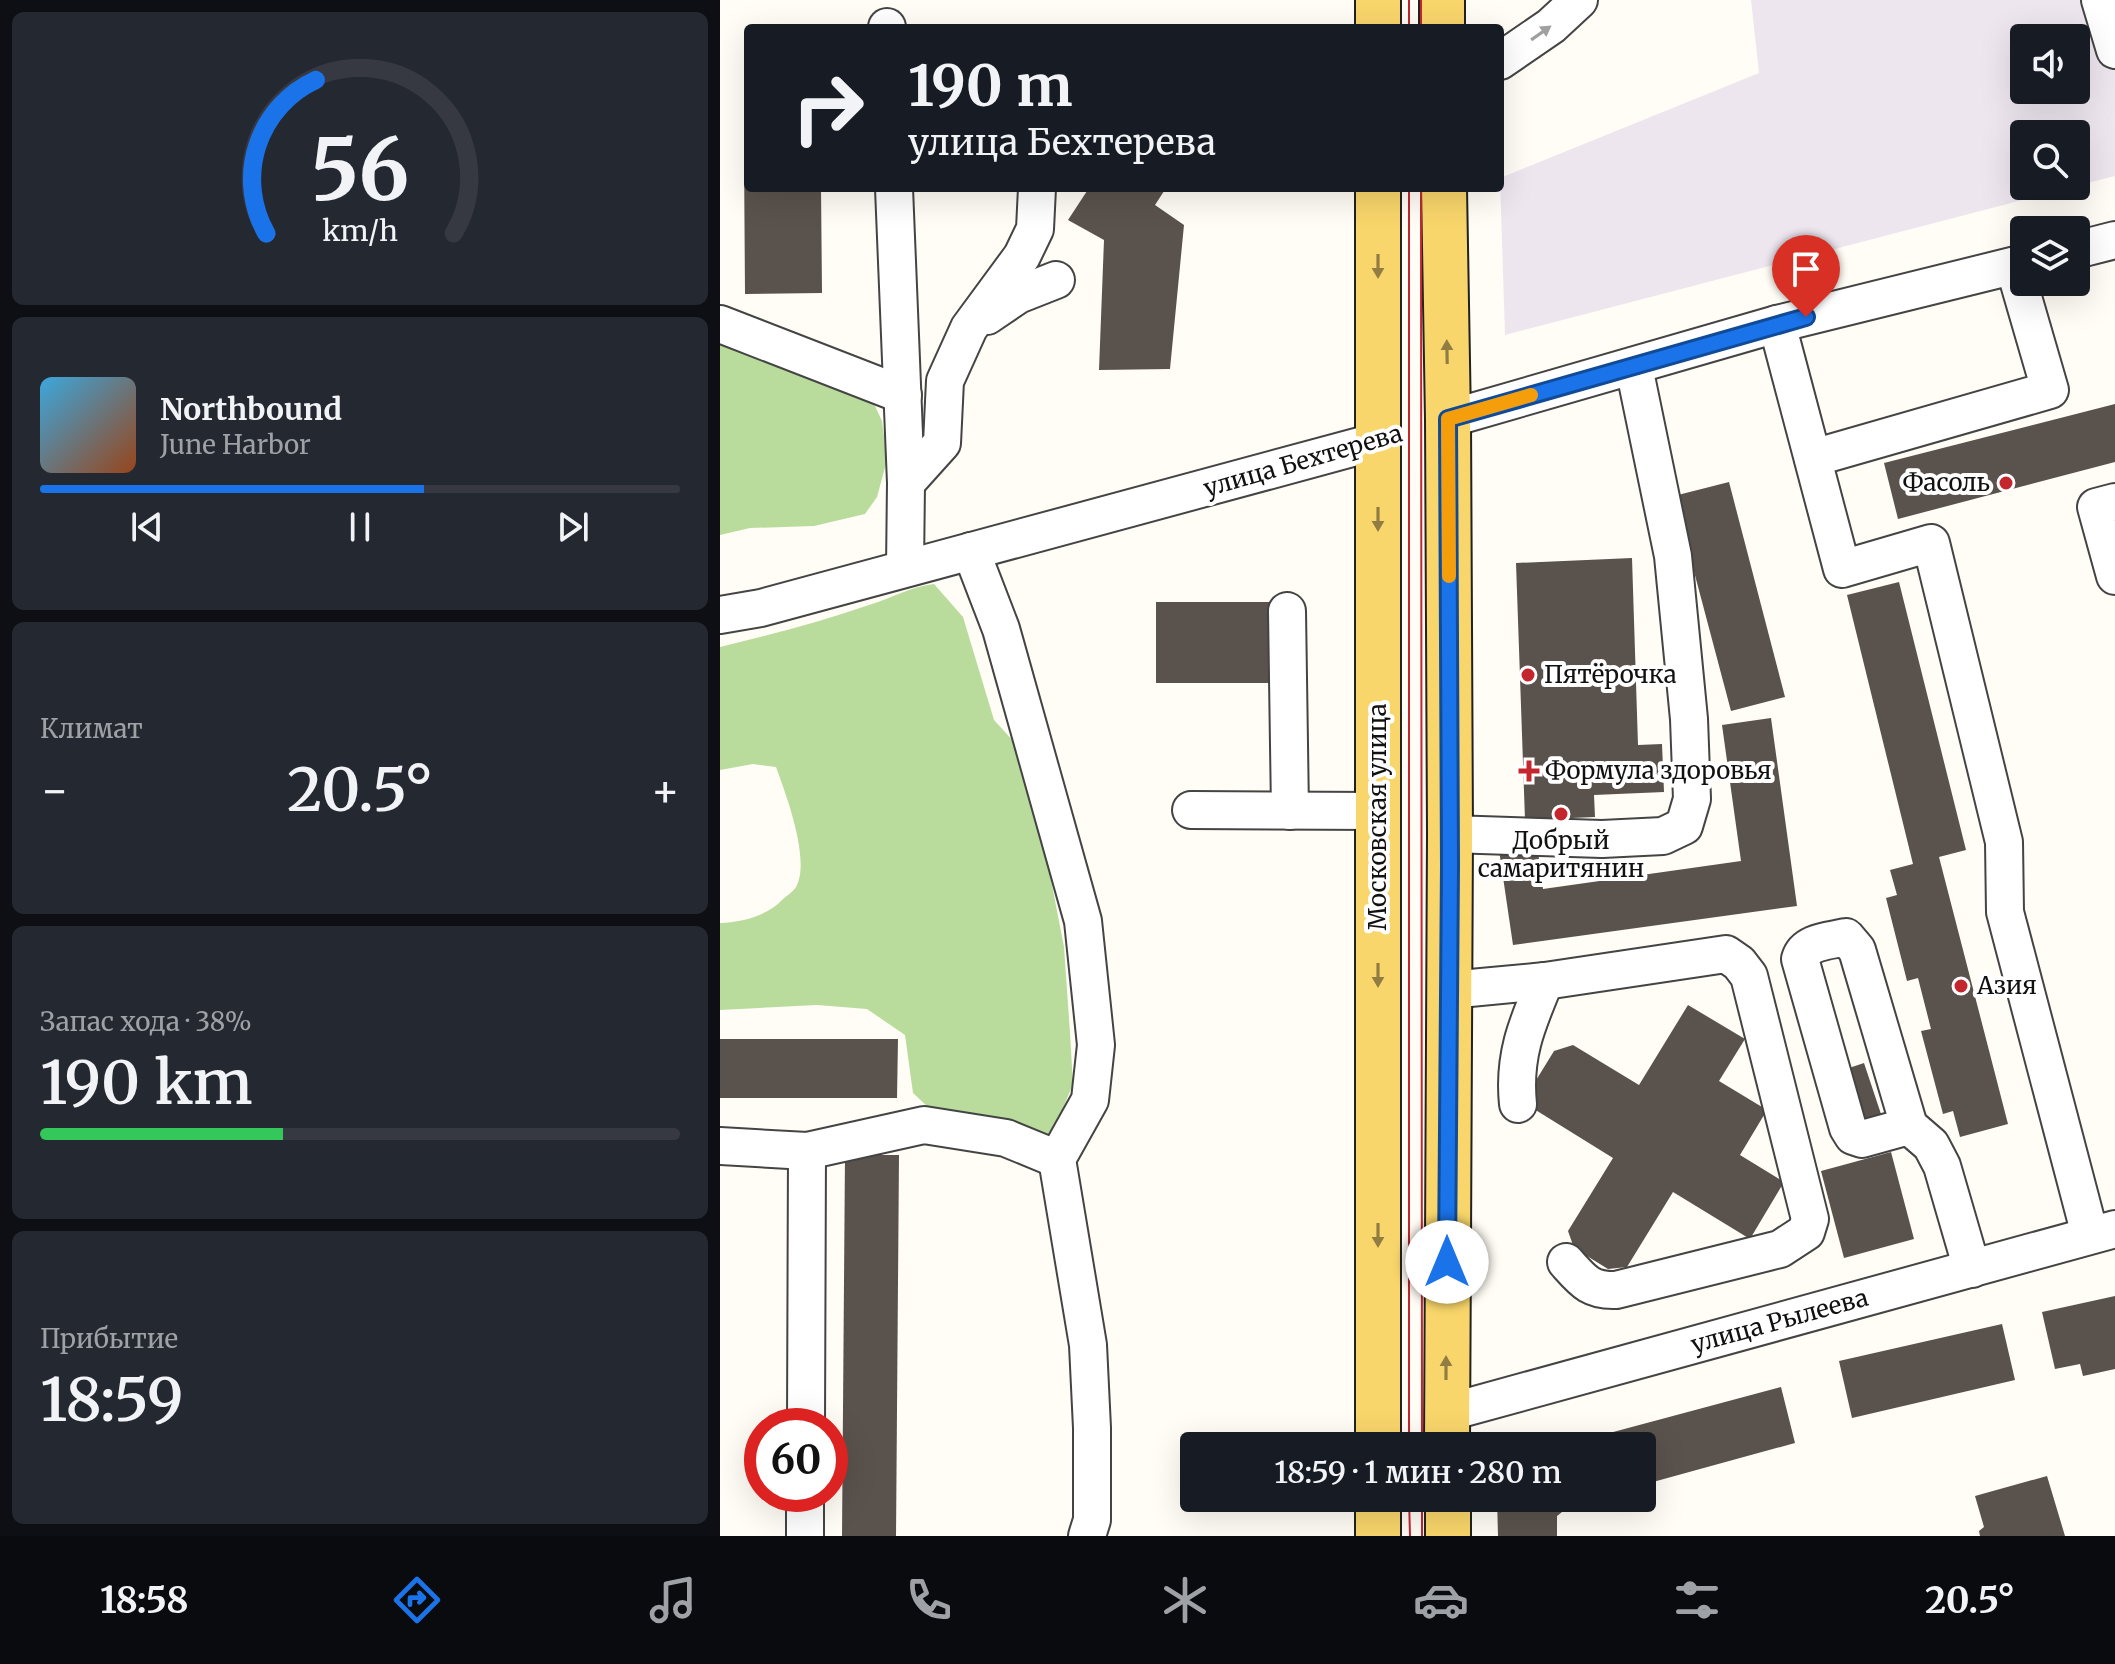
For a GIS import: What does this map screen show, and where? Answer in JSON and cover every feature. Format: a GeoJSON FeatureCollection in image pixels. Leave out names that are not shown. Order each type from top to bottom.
{"type":"FeatureCollection","features":[{"type":"Feature","properties":{"kind":"main road"},"geometry":{"type":"LineString","coordinates":[[1378,0],[1378,24]]}},
{"type":"Feature","properties":{"kind":"main road"},"geometry":{"type":"LineString","coordinates":[[1442,0],[1442,24]]}},
{"type":"Feature","properties":{"kind":"main road","name":"Московская улица"},"geometry":{"type":"LineString","coordinates":[[1378,192],[1378,1432]]}},
{"type":"Feature","properties":{"kind":"main road"},"geometry":{"type":"LineString","coordinates":[[1444,192],[1450,834],[1446,1430]]}},
{"type":"Feature","properties":{"kind":"main road","name":"улица Бехтерева"},"geometry":{"type":"LineString","coordinates":[[1378,441],[1448,419]]}},
{"type":"Feature","properties":{"kind":"main road"},"geometry":{"type":"LineString","coordinates":[[1378,1512],[1378,1536]]}},
{"type":"Feature","properties":{"kind":"main road"},"geometry":{"type":"LineString","coordinates":[[1448,1512],[1448,1536]]}},
{"type":"Feature","properties":{"kind":"street"},"geometry":{"type":"LineString","coordinates":[[1504,58],[1551,26],[1579,0]]}},
{"type":"Feature","properties":{"kind":"street"},"geometry":{"type":"LineString","coordinates":[[2100,0],[2115,50]]}},
{"type":"Feature","properties":{"kind":"street"},"geometry":{"type":"LineString","coordinates":[[894,192],[906,483],[905,568]]}},
{"type":"Feature","properties":{"kind":"street"},"geometry":{"type":"LineString","coordinates":[[906,483],[942,443],[945,381],[969,328],[1022,256],[1035,229],[1037,192]]}},
{"type":"Feature","properties":{"kind":"street"},"geometry":{"type":"LineString","coordinates":[[2090,246],[2115,240]]}},
{"type":"Feature","properties":{"kind":"street","name":"улица Бехтерева"},"geometry":{"type":"LineString","coordinates":[[1448,419],[1777,324],[2010,266]]}},
{"type":"Feature","properties":{"kind":"street"},"geometry":{"type":"LineString","coordinates":[[969,328],[1018,295],[1056,280]]}},
{"type":"Feature","properties":{"kind":"street"},"geometry":{"type":"LineString","coordinates":[[1813,458],[2050,390],[2027,296]]}},
{"type":"Feature","properties":{"kind":"street"},"geometry":{"type":"LineString","coordinates":[[720,324],[903,395]]}},
{"type":"Feature","properties":{"kind":"street"},"geometry":{"type":"LineString","coordinates":[[1777,324],[1842,569],[1931,543],[2004,842],[2005,912],[2103,1232]]}},
{"type":"Feature","properties":{"kind":"street"},"geometry":{"type":"LineString","coordinates":[[1450,834],[1602,839],[1663,836],[1684,826],[1692,799],[1690,732],[1673,556],[1634,367]]}},
{"type":"Feature","properties":{"kind":"street","name":"улица Бехтерева"},"geometry":{"type":"LineString","coordinates":[[720,615],[761,608],[1378,441]]}},
{"type":"Feature","properties":{"kind":"street"},"geometry":{"type":"LineString","coordinates":[[2115,502],[2096,507],[2115,576]]}},
{"type":"Feature","properties":{"kind":"street"},"geometry":{"type":"LineString","coordinates":[[971,551],[1001,629],[1083,921],[1096,1045],[1090,1100],[1057,1159],[1088,1345],[1092,1520],[1087,1536]]}},
{"type":"Feature","properties":{"kind":"street"},"geometry":{"type":"LineString","coordinates":[[1287,611],[1290,811]]}},
{"type":"Feature","properties":{"kind":"street"},"geometry":{"type":"LineString","coordinates":[[1191,810],[1378,811]]}},
{"type":"Feature","properties":{"kind":"street"},"geometry":{"type":"LineString","coordinates":[[1909,1126],[1862,1139],[1853,1136],[1848,1128],[1800,959],[1809,946],[1846,937],[1857,950],[1909,1126],[1931,1145],[1942,1166],[1972,1269]]}},
{"type":"Feature","properties":{"kind":"street"},"geometry":{"type":"LineString","coordinates":[[1449,990],[1545,981],[1726,954],[1739,963],[1749,976],[1810,1219],[1806,1232],[1780,1249],[1616,1290],[1598,1291],[1582,1280],[1566,1262]]}},
{"type":"Feature","properties":{"kind":"street"},"geometry":{"type":"LineString","coordinates":[[1518,1104],[1515,1076],[1523,1035],[1545,981]]}},
{"type":"Feature","properties":{"kind":"street"},"geometry":{"type":"LineString","coordinates":[[720,1146],[807,1151],[924,1125],[1006,1138],[1057,1159]]}},
{"type":"Feature","properties":{"kind":"street"},"geometry":{"type":"LineString","coordinates":[[806,1408],[807,1151]]}},
{"type":"Feature","properties":{"kind":"street","name":"улица Рылеева"},"geometry":{"type":"LineString","coordinates":[[1446,1430],[2103,1232]]}},
{"type":"Feature","properties":{"kind":"street"},"geometry":{"type":"LineString","coordinates":[[805,1512],[805,1536]]}},
{"type":"Feature","properties":{"kind":"shaded area"},"geometry":{"type":"Polygon","coordinates":[[[1751,0],[2115,0],[2115,176],[2090,183],[2090,120],[2010,120],[2010,200],[2023,200],[1505,335],[1500,192],[1504,192],[1504,176],[1759,73],[1751,0]]]}},
{"type":"Feature","properties":{"kind":"green space"},"geometry":{"type":"Polygon","coordinates":[[[720,338],[853,391],[875,406],[882,421],[887,460],[877,497],[865,514],[814,526],[750,528],[720,535],[720,338]]]}},
{"type":"Feature","properties":{"kind":"green space"},"geometry":{"type":"Polygon","coordinates":[[[934,584],[963,617],[994,720],[1027,756],[1064,947],[1070,1033],[1073,1084],[1051,1137],[943,1121],[913,1093],[905,1035],[867,1009],[817,1005],[720,1010],[720,923],[754,917],[776,906],[796,887],[801,861],[795,827],[776,767],[753,764],[720,770],[720,647],[814,623],[934,584]]]}},
{"type":"Feature","properties":{"kind":"building"},"geometry":{"type":"Polygon","coordinates":[[[744,192],[821,192],[822,293],[745,294],[744,192]]]}},
{"type":"Feature","properties":{"kind":"building"},"geometry":{"type":"Polygon","coordinates":[[[1086,192],[1163,192],[1155,205],[1184,225],[1170,369],[1099,370],[1104,240],[1068,220],[1086,192]]]}},
{"type":"Feature","properties":{"kind":"building"},"geometry":{"type":"Polygon","coordinates":[[[2115,404],[2115,462],[1898,519],[1884,463],[2115,404]]]}},
{"type":"Feature","properties":{"kind":"building"},"geometry":{"type":"Polygon","coordinates":[[[1729,482],[1785,697],[1731,711],[1674,496],[1729,482]]]}},
{"type":"Feature","properties":{"kind":"building"},"geometry":{"type":"Polygon","coordinates":[[[1632,558],[1638,745],[1662,744],[1664,792],[1594,795],[1595,817],[1525,820],[1516,563],[1632,558]]]}},
{"type":"Feature","properties":{"kind":"building"},"geometry":{"type":"Polygon","coordinates":[[[1899,582],[1966,850],[1939,857],[2008,1124],[1960,1137],[1953,1111],[1943,1114],[1921,1031],[1931,1029],[1918,978],[1907,981],[1886,898],[1897,895],[1890,870],[1913,864],[1847,595],[1899,582]]]}},
{"type":"Feature","properties":{"kind":"building"},"geometry":{"type":"Polygon","coordinates":[[[1156,602],[1270,602],[1271,683],[1156,683],[1156,602]]]}},
{"type":"Feature","properties":{"kind":"building"},"geometry":{"type":"Polygon","coordinates":[[[1771,718],[1797,906],[1513,945],[1499,850],[1537,844],[1543,889],[1741,861],[1722,725],[1771,718]]]}},
{"type":"Feature","properties":{"kind":"building"},"geometry":{"type":"Polygon","coordinates":[[[1688,1005],[1745,1039],[1719,1081],[1767,1110],[1740,1155],[1784,1182],[1750,1239],[1673,1192],[1627,1267],[1608,1269],[1574,1248],[1568,1231],[1613,1158],[1534,1109],[1530,1090],[1554,1051],[1573,1045],[1639,1085],[1688,1005]]]}},
{"type":"Feature","properties":{"kind":"building"},"geometry":{"type":"Polygon","coordinates":[[[720,1039],[898,1039],[897,1098],[720,1098],[720,1039]]]}},
{"type":"Feature","properties":{"kind":"building"},"geometry":{"type":"Polygon","coordinates":[[[1864,1063],[1881,1114],[1857,1121],[1840,1071],[1864,1063]]]}},
{"type":"Feature","properties":{"kind":"building"},"geometry":{"type":"Polygon","coordinates":[[[1891,1152],[1914,1239],[1844,1258],[1821,1171],[1891,1152]]]}},
{"type":"Feature","properties":{"kind":"building"},"geometry":{"type":"Polygon","coordinates":[[[845,1155],[899,1155],[896,1536],[842,1536],[842,1512],[848,1512],[848,1408],[843,1408],[845,1155]]]}},
{"type":"Feature","properties":{"kind":"building"},"geometry":{"type":"Polygon","coordinates":[[[2115,1296],[2115,1369],[2083,1376],[2080,1364],[2055,1369],[2042,1312],[2115,1296]]]}},
{"type":"Feature","properties":{"kind":"building"},"geometry":{"type":"Polygon","coordinates":[[[2002,1324],[2015,1380],[1852,1418],[1839,1361],[2002,1324]]]}},
{"type":"Feature","properties":{"kind":"building"},"geometry":{"type":"Polygon","coordinates":[[[1781,1387],[1795,1443],[1656,1481],[1656,1432],[1613,1432],[1781,1387]]]}},
{"type":"Feature","properties":{"kind":"building"},"geometry":{"type":"Polygon","coordinates":[[[2047,1476],[2065,1536],[1980,1536],[1979,1531],[1984,1527],[1975,1496],[2047,1476]]]}},
{"type":"Feature","properties":{"kind":"building"},"geometry":{"type":"Polygon","coordinates":[[[1497,1512],[1562,1512],[1557,1516],[1557,1536],[1498,1536],[1497,1512]]]}},
{"type":"Feature","properties":{"kind":"tram line"},"geometry":{"type":"LineString","coordinates":[[1409,0],[1409,24]]}},
{"type":"Feature","properties":{"kind":"tram line"},"geometry":{"type":"LineString","coordinates":[[1421,0],[1421,24]]}},
{"type":"Feature","properties":{"kind":"tram line"},"geometry":{"type":"LineString","coordinates":[[1409,192],[1409,1432]]}},
{"type":"Feature","properties":{"kind":"tram line"},"geometry":{"type":"LineString","coordinates":[[1421,192],[1422,1432]]}},
{"type":"Feature","properties":{"kind":"tram line"},"geometry":{"type":"LineString","coordinates":[[1409,1512],[1410,1536]]}},
{"type":"Feature","properties":{"kind":"tram line"},"geometry":{"type":"LineString","coordinates":[[1422,1512],[1422,1536]]}},
{"type":"Feature","properties":{"kind":"slow traffic"},"geometry":{"type":"LineString","coordinates":[[1449,576],[1448,419],[1531,395]]}},
{"type":"Feature","properties":{"kind":"place","name":"Фасоль"},"geometry":{"type":"Point","coordinates":[2006,483]}},
{"type":"Feature","properties":{"kind":"place","name":"Пятёрочка"},"geometry":{"type":"Point","coordinates":[1528,675]}},
{"type":"Feature","properties":{"kind":"place","name":"Формула здоровья"},"geometry":{"type":"Point","coordinates":[1529,771]}},
{"type":"Feature","properties":{"kind":"place","name":"Добрый самаритянин"},"geometry":{"type":"Point","coordinates":[1561,814]}},
{"type":"Feature","properties":{"kind":"place","name":"Азия"},"geometry":{"type":"Point","coordinates":[1961,986]}},
{"type":"Feature","properties":{"kind":"route"},"geometry":{"type":"LineString","coordinates":[[1447,1262],[1450,865],[1448,419],[1806,317]]}}]}
